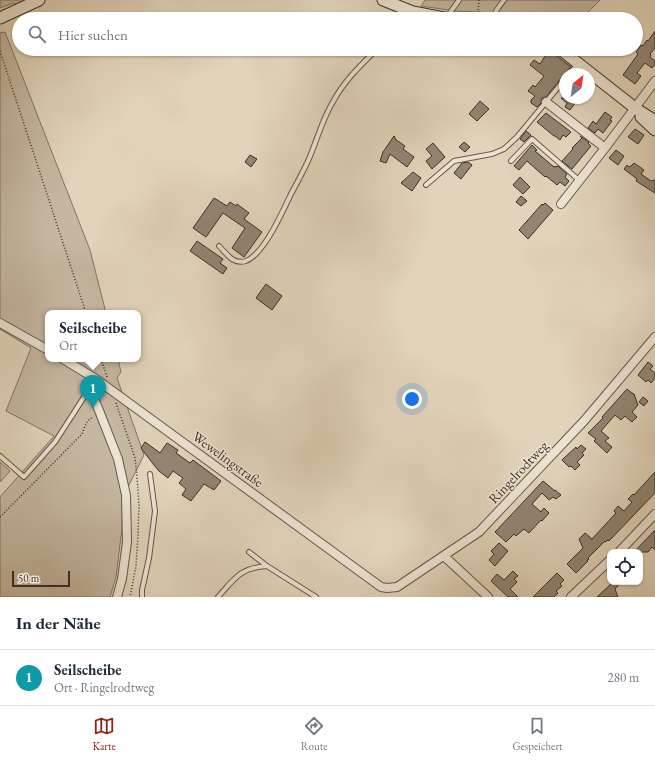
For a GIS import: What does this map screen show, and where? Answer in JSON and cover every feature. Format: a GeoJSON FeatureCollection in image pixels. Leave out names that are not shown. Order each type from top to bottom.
{"type":"FeatureCollection","features":[{"type":"Feature","properties":{"kind":"main road"},"geometry":{"type":"LineString","coordinates":[[13,12],[40,0]]}},
{"type":"Feature","properties":{"kind":"main road"},"geometry":{"type":"LineString","coordinates":[[383,0],[402,12]]}},
{"type":"Feature","properties":{"kind":"main road"},"geometry":{"type":"LineString","coordinates":[[0,18],[12,13]]}},
{"type":"Feature","properties":{"kind":"main road"},"geometry":{"type":"LineString","coordinates":[[569,56],[635,108],[655,121]]}},
{"type":"Feature","properties":{"kind":"main road"},"geometry":{"type":"LineString","coordinates":[[635,108],[640,116],[655,130]]}},
{"type":"Feature","properties":{"kind":"street"},"geometry":{"type":"LineString","coordinates":[[561,204],[655,81]]}},
{"type":"Feature","properties":{"kind":"street"},"geometry":{"type":"LineString","coordinates":[[546,102],[605,148]]}},
{"type":"Feature","properties":{"kind":"street"},"geometry":{"type":"LineString","coordinates":[[0,323],[45,348]]}},
{"type":"Feature","properties":{"kind":"street","name":"Ringelrodtweg"},"geometry":{"type":"LineString","coordinates":[[375,584],[387,588],[397,587],[479,532],[584,420],[655,337]]}},
{"type":"Feature","properties":{"kind":"street","name":"Wewelingstraße"},"geometry":{"type":"LineString","coordinates":[[68,362],[96,379],[375,584]]}},
{"type":"Feature","properties":{"kind":"street"},"geometry":{"type":"LineString","coordinates":[[96,379],[93,396],[118,458],[126,495],[127,542],[122,579],[117,597]]}},
{"type":"Feature","properties":{"kind":"street"},"geometry":{"type":"LineString","coordinates":[[622,549],[655,514]]}},
{"type":"Feature","properties":{"kind":"street"},"geometry":{"type":"LineString","coordinates":[[444,556],[488,597]]}},
{"type":"Feature","properties":{"kind":"street"},"geometry":{"type":"LineString","coordinates":[[571,597],[607,563]]}},
{"type":"Feature","properties":{"kind":"lane"},"geometry":{"type":"LineString","coordinates":[[450,12],[459,0]]}},
{"type":"Feature","properties":{"kind":"lane"},"geometry":{"type":"LineString","coordinates":[[496,12],[504,0]]}},
{"type":"Feature","properties":{"kind":"lane"},"geometry":{"type":"LineString","coordinates":[[219,246],[230,258],[237,262],[245,261],[251,258],[263,246],[277,224],[308,161],[333,101],[349,78],[370,56]]}},
{"type":"Feature","properties":{"kind":"lane"},"geometry":{"type":"LineString","coordinates":[[574,68],[578,63]]}},
{"type":"Feature","properties":{"kind":"lane"},"geometry":{"type":"LineString","coordinates":[[426,185],[454,161],[492,154],[504,149],[559,86]]}},
{"type":"Feature","properties":{"kind":"lane"},"geometry":{"type":"LineString","coordinates":[[511,161],[532,139],[580,181]]}},
{"type":"Feature","properties":{"kind":"lane"},"geometry":{"type":"LineString","coordinates":[[0,456],[24,477],[55,442],[86,394]]}},
{"type":"Feature","properties":{"kind":"lane"},"geometry":{"type":"LineString","coordinates":[[142,597],[156,511],[150,474]]}},
{"type":"Feature","properties":{"kind":"lane"},"geometry":{"type":"LineString","coordinates":[[249,552],[267,566],[316,597]]}},
{"type":"Feature","properties":{"kind":"lane"},"geometry":{"type":"LineString","coordinates":[[218,597],[242,572],[256,567],[267,566]]}},
{"type":"Feature","properties":{"kind":"path"},"geometry":{"type":"LineString","coordinates":[[0,51],[85,310]]}},
{"type":"Feature","properties":{"kind":"path"},"geometry":{"type":"LineString","coordinates":[[102,362],[112,391]]}},
{"type":"Feature","properties":{"kind":"path"},"geometry":{"type":"LineString","coordinates":[[0,517],[82,434],[84,426],[88,420],[100,413]]}},
{"type":"Feature","properties":{"kind":"shaded area"},"geometry":{"type":"Polygon","coordinates":[[[0,0],[28,0],[18,5],[13,3],[0,8],[0,0]]]}},
{"type":"Feature","properties":{"kind":"shaded area"},"geometry":{"type":"Polygon","coordinates":[[[425,0],[600,0],[588,12],[479,12],[455,11],[421,6],[425,0]]]}},
{"type":"Feature","properties":{"kind":"shaded area"},"geometry":{"type":"Polygon","coordinates":[[[5,32],[12,50],[12,56],[14,56],[90,250],[105,310],[45,310],[45,362],[119,362],[121,372],[117,378],[144,455],[123,497],[122,528],[116,577],[110,597],[0,597],[0,497],[54,436],[6,411],[31,348],[0,329],[0,33],[5,32]]]}},
{"type":"Feature","properties":{"kind":"shaded area"},"geometry":{"type":"Polygon","coordinates":[[[0,462],[10,471],[0,482],[0,462]]]}},
{"type":"Feature","properties":{"kind":"building"},"geometry":{"type":"Polygon","coordinates":[[[655,31],[655,48],[650,54],[650,57],[655,61],[655,64],[652,68],[645,63],[637,73],[641,76],[635,84],[623,75],[637,56],[643,56],[643,46],[647,40],[648,41],[655,31]]]}},
{"type":"Feature","properties":{"kind":"building"},"geometry":{"type":"Polygon","coordinates":[[[545,56],[557,56],[571,67],[559,68],[559,81],[546,97],[542,98],[541,103],[537,107],[531,103],[531,100],[535,96],[528,91],[533,85],[535,87],[544,76],[530,65],[534,60],[540,64],[545,56]]]}},
{"type":"Feature","properties":{"kind":"building"},"geometry":{"type":"Polygon","coordinates":[[[480,101],[489,109],[477,121],[469,114],[480,101]]]}},
{"type":"Feature","properties":{"kind":"building"},"geometry":{"type":"Polygon","coordinates":[[[566,104],[574,104],[570,110],[565,107],[566,104]]]}},
{"type":"Feature","properties":{"kind":"building"},"geometry":{"type":"Polygon","coordinates":[[[605,112],[612,117],[610,120],[612,121],[603,133],[598,129],[595,133],[588,128],[593,121],[596,124],[605,112]]]}},
{"type":"Feature","properties":{"kind":"building"},"geometry":{"type":"Polygon","coordinates":[[[546,113],[571,132],[566,137],[563,135],[560,140],[554,136],[537,122],[546,113]]]}},
{"type":"Feature","properties":{"kind":"building"},"geometry":{"type":"Polygon","coordinates":[[[635,129],[644,135],[638,144],[628,137],[635,129]]]}},
{"type":"Feature","properties":{"kind":"building"},"geometry":{"type":"Polygon","coordinates":[[[526,131],[531,135],[524,142],[520,139],[526,131]]]}},
{"type":"Feature","properties":{"kind":"building"},"geometry":{"type":"Polygon","coordinates":[[[394,136],[395,139],[405,146],[403,149],[414,157],[407,167],[390,154],[386,163],[380,161],[383,152],[394,136]]]}},
{"type":"Feature","properties":{"kind":"building"},"geometry":{"type":"Polygon","coordinates":[[[580,136],[589,142],[588,143],[591,146],[572,169],[562,161],[582,138],[580,136]]]}},
{"type":"Feature","properties":{"kind":"building"},"geometry":{"type":"Polygon","coordinates":[[[464,142],[470,147],[465,152],[459,147],[464,142]]]}},
{"type":"Feature","properties":{"kind":"building"},"geometry":{"type":"Polygon","coordinates":[[[433,143],[445,157],[432,169],[426,161],[432,156],[426,149],[433,143]]]}},
{"type":"Feature","properties":{"kind":"building"},"geometry":{"type":"Polygon","coordinates":[[[532,145],[537,150],[535,151],[554,167],[558,166],[567,174],[565,177],[569,181],[565,186],[560,182],[557,185],[546,176],[545,177],[527,161],[519,170],[514,166],[532,145]]]}},
{"type":"Feature","properties":{"kind":"building"},"geometry":{"type":"Polygon","coordinates":[[[616,150],[624,156],[618,165],[609,158],[616,150]]]}},
{"type":"Feature","properties":{"kind":"building"},"geometry":{"type":"Polygon","coordinates":[[[250,155],[257,159],[251,167],[245,162],[250,155]]]}},
{"type":"Feature","properties":{"kind":"building"},"geometry":{"type":"Polygon","coordinates":[[[468,162],[472,165],[461,179],[454,173],[462,163],[468,162]]]}},
{"type":"Feature","properties":{"kind":"building"},"geometry":{"type":"Polygon","coordinates":[[[634,163],[644,170],[641,174],[651,181],[655,180],[655,193],[636,181],[637,179],[624,169],[627,165],[629,167],[634,163]]]}},
{"type":"Feature","properties":{"kind":"building"},"geometry":{"type":"Polygon","coordinates":[[[413,172],[421,178],[412,191],[401,183],[413,172]]]}},
{"type":"Feature","properties":{"kind":"building"},"geometry":{"type":"Polygon","coordinates":[[[520,177],[530,187],[523,194],[513,185],[520,177]]]}},
{"type":"Feature","properties":{"kind":"building"},"geometry":{"type":"Polygon","coordinates":[[[521,196],[527,201],[521,206],[516,202],[521,196]]]}},
{"type":"Feature","properties":{"kind":"building"},"geometry":{"type":"Polygon","coordinates":[[[214,198],[227,206],[230,202],[236,206],[237,204],[249,213],[244,219],[262,232],[244,257],[232,248],[245,228],[223,213],[206,237],[193,228],[214,198]]]}},
{"type":"Feature","properties":{"kind":"building"},"geometry":{"type":"Polygon","coordinates":[[[545,203],[553,210],[528,239],[519,230],[542,204],[543,205],[545,203]]]}},
{"type":"Feature","properties":{"kind":"building"},"geometry":{"type":"Polygon","coordinates":[[[197,241],[223,259],[220,263],[227,268],[223,274],[190,251],[197,241]]]}},
{"type":"Feature","properties":{"kind":"building"},"geometry":{"type":"Polygon","coordinates":[[[266,284],[282,296],[272,310],[256,298],[266,284]]]}},
{"type":"Feature","properties":{"kind":"building"},"geometry":{"type":"Polygon","coordinates":[[[648,362],[653,366],[650,369],[655,373],[655,378],[651,383],[648,380],[646,382],[638,375],[648,362]]]}},
{"type":"Feature","properties":{"kind":"building"},"geometry":{"type":"Polygon","coordinates":[[[627,389],[634,394],[638,405],[632,412],[637,417],[632,422],[625,416],[621,420],[615,415],[601,431],[609,438],[605,441],[612,447],[607,453],[594,441],[596,439],[588,433],[603,418],[602,417],[627,389]]]}},
{"type":"Feature","properties":{"kind":"building"},"geometry":{"type":"Polygon","coordinates":[[[643,397],[648,401],[644,406],[639,402],[643,397]]]}},
{"type":"Feature","properties":{"kind":"building"},"geometry":{"type":"Polygon","coordinates":[[[145,442],[160,453],[167,443],[178,450],[176,453],[190,463],[193,460],[221,481],[214,490],[204,484],[191,501],[182,495],[186,489],[179,483],[183,478],[173,471],[168,478],[159,471],[141,448],[145,442]]]}},
{"type":"Feature","properties":{"kind":"building"},"geometry":{"type":"Polygon","coordinates":[[[581,445],[586,449],[582,453],[584,455],[577,462],[580,465],[575,470],[571,466],[569,467],[562,460],[576,447],[577,449],[581,445]]]}},
{"type":"Feature","properties":{"kind":"building"},"geometry":{"type":"Polygon","coordinates":[[[655,472],[655,493],[609,541],[605,541],[588,558],[588,561],[576,573],[567,564],[583,548],[579,539],[585,533],[592,539],[616,513],[614,511],[618,506],[624,511],[632,502],[628,499],[633,494],[634,495],[655,472]]]}},
{"type":"Feature","properties":{"kind":"building"},"geometry":{"type":"Polygon","coordinates":[[[543,481],[561,495],[556,499],[553,497],[549,500],[542,493],[532,504],[541,512],[544,508],[549,513],[529,533],[524,529],[516,536],[514,534],[506,542],[495,532],[543,481]]]}},
{"type":"Feature","properties":{"kind":"building"},"geometry":{"type":"Polygon","coordinates":[[[655,530],[655,550],[652,547],[648,552],[643,552],[643,549],[637,549],[655,530]]]}},
{"type":"Feature","properties":{"kind":"building"},"geometry":{"type":"Polygon","coordinates":[[[499,543],[508,551],[495,566],[489,560],[494,554],[491,551],[499,543]]]}},
{"type":"Feature","properties":{"kind":"building"},"geometry":{"type":"Polygon","coordinates":[[[513,571],[518,576],[514,579],[517,582],[510,589],[518,597],[508,597],[491,581],[497,574],[504,580],[513,571]]]}},
{"type":"Feature","properties":{"kind":"building"},"geometry":{"type":"Polygon","coordinates":[[[557,573],[564,580],[560,584],[562,586],[556,591],[558,593],[554,597],[533,597],[557,573]]]}},
{"type":"Feature","properties":{"kind":"building"},"geometry":{"type":"Polygon","coordinates":[[[610,585],[618,585],[615,589],[618,597],[597,597],[610,585]]]}},
{"type":"Feature","properties":{"kind":"place","name":"Seilscheibe"},"geometry":{"type":"Point","coordinates":[93,408]}}]}
